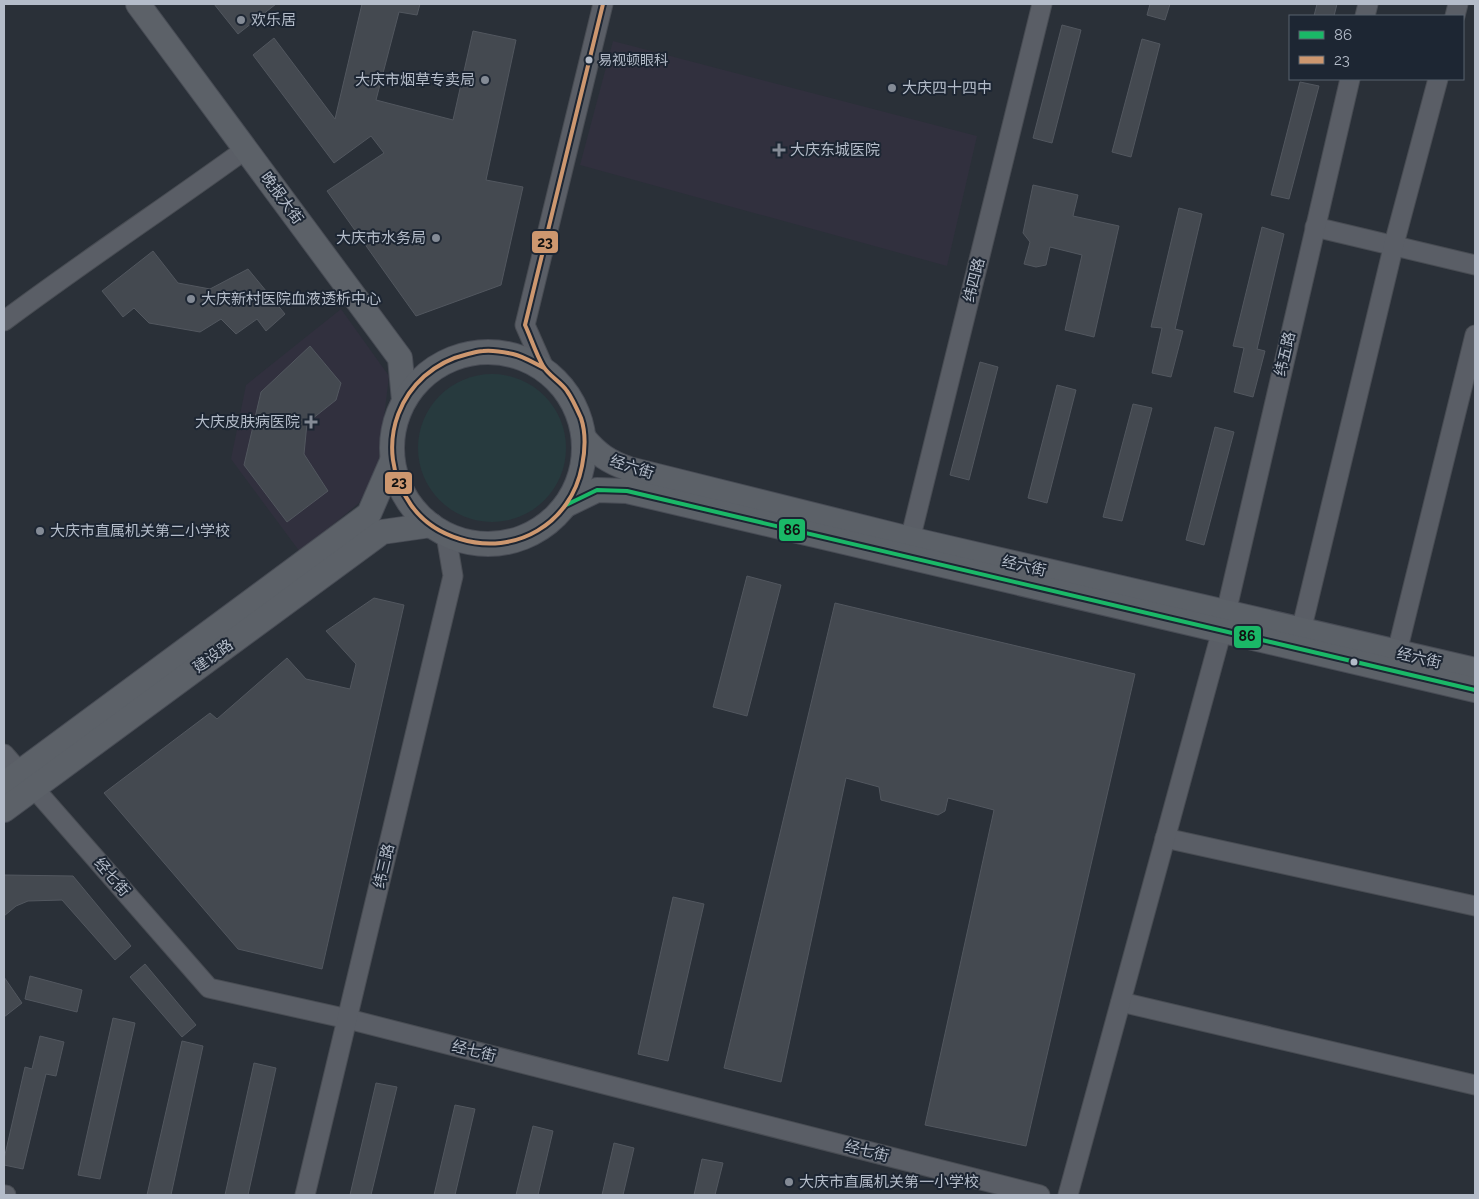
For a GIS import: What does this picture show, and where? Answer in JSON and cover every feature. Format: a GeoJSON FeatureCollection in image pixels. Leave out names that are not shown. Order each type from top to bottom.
{"type":"FeatureCollection","features":[{"type":"Feature","properties":{"kind":"main road","name":"晚报大街"},"geometry":{"type":"LineString","coordinates":[[138,4],[400,358],[404,400]]}},
{"type":"Feature","properties":{"kind":"main road"},"geometry":{"type":"LineString","coordinates":[[483,350],[515,354],[544,368],[567,390],[581,419],[584,438],[585,451],[579,483],[563,511],[538,532],[508,543],[476,544],[438,530],[420,517],[402,491],[392,461],[393,429],[404,400],[424,375],[451,358],[483,350]]}},
{"type":"Feature","properties":{"kind":"main road","name":"经六街"},"geometry":{"type":"LineString","coordinates":[[584,438],[601,456],[612,463],[629,469],[908,547]]}},
{"type":"Feature","properties":{"kind":"main road","name":"建设路"},"geometry":{"type":"LineString","coordinates":[[4,810],[19,782],[369,514],[392,461]]}},
{"type":"Feature","properties":{"kind":"main road","name":"经六街"},"geometry":{"type":"LineString","coordinates":[[566,505],[597,490],[627,491],[908,547],[1224,622],[1475,690]]}},
{"type":"Feature","properties":{"kind":"main road","name":"建设路"},"geometry":{"type":"LineString","coordinates":[[19,782],[382,532],[438,530]]}},
{"type":"Feature","properties":{"kind":"main road","name":"经六街"},"geometry":{"type":"LineString","coordinates":[[1224,622],[1301,631],[1475,670]]}},
{"type":"Feature","properties":{"kind":"street"},"geometry":{"type":"LineString","coordinates":[[544,368],[525,325],[602,4]]}},
{"type":"Feature","properties":{"kind":"street","name":"纬四路"},"geometry":{"type":"LineString","coordinates":[[908,547],[1042,4]]}},
{"type":"Feature","properties":{"kind":"street","name":"纬五路"},"geometry":{"type":"LineString","coordinates":[[1068,1195],[1224,622],[1350,80]]}},
{"type":"Feature","properties":{"kind":"street"},"geometry":{"type":"LineString","coordinates":[[1301,631],[1394,244],[1438,80]]}},
{"type":"Feature","properties":{"kind":"street"},"geometry":{"type":"LineString","coordinates":[[4,321],[246,149]]}},
{"type":"Feature","properties":{"kind":"street"},"geometry":{"type":"LineString","coordinates":[[1315,227],[1394,244],[1475,265]]}},
{"type":"Feature","properties":{"kind":"street"},"geometry":{"type":"LineString","coordinates":[[1396,652],[1475,335]]}},
{"type":"Feature","properties":{"kind":"street","name":"纬三路"},"geometry":{"type":"LineString","coordinates":[[305,1195],[453,576],[438,530]]}},
{"type":"Feature","properties":{"kind":"street","name":"经七街"},"geometry":{"type":"LineString","coordinates":[[4,754],[19,782],[210,988],[348,1019],[1040,1195]]}},
{"type":"Feature","properties":{"kind":"street"},"geometry":{"type":"LineString","coordinates":[[1165,838],[1475,906]]}},
{"type":"Feature","properties":{"kind":"street"},"geometry":{"type":"LineString","coordinates":[[1121,1002],[1475,1085]]}},
{"type":"Feature","properties":{"kind":"shaded area","name":"大庆东城医院"},"geometry":{"type":"Polygon","coordinates":[[[613,41],[977,136],[947,266],[580,165],[613,41]]]}},
{"type":"Feature","properties":{"kind":"shaded area","name":"大庆皮肤病医院"},"geometry":{"type":"Polygon","coordinates":[[[341,309],[389,376],[378,468],[359,503],[300,552],[231,459],[246,385],[341,309]]]}},
{"type":"Feature","properties":{"kind":"green space"},"geometry":{"type":"Polygon","coordinates":[[[492,374],[520,380],[544,396],[560,420],[566,448],[560,476],[544,500],[520,516],[492,522],[464,516],[440,500],[424,476],[418,448],[424,420],[440,396],[464,380],[492,374]]]}},
{"type":"Feature","properties":{"kind":"building","name":"欢乐居"},"geometry":{"type":"Polygon","coordinates":[[[214,4],[276,4],[238,34],[214,4]]]}},
{"type":"Feature","properties":{"kind":"building"},"geometry":{"type":"Polygon","coordinates":[[[362,4],[420,4],[417,15],[399,12],[376,100],[453,120],[473,31],[516,40],[486,180],[523,187],[501,285],[416,316],[327,191],[384,153],[371,136],[334,163],[253,55],[274,38],[335,119],[362,4]]]}},
{"type":"Feature","properties":{"kind":"building"},"geometry":{"type":"Polygon","coordinates":[[[1150,4],[1170,4],[1165,20],[1147,15],[1150,4]]]}},
{"type":"Feature","properties":{"kind":"building"},"geometry":{"type":"Polygon","coordinates":[[[1317,4],[1337,4],[1334,15],[1314,15],[1317,4]]]}},
{"type":"Feature","properties":{"kind":"building"},"geometry":{"type":"Polygon","coordinates":[[[1062,25],[1081,30],[1052,143],[1033,138],[1062,25]]]}},
{"type":"Feature","properties":{"kind":"building"},"geometry":{"type":"Polygon","coordinates":[[[1142,39],[1160,44],[1131,157],[1112,152],[1142,39]]]}},
{"type":"Feature","properties":{"kind":"building"},"geometry":{"type":"Polygon","coordinates":[[[1300,82],[1319,86],[1289,199],[1271,195],[1300,82]]]}},
{"type":"Feature","properties":{"kind":"building"},"geometry":{"type":"Polygon","coordinates":[[[1033,185],[1078,195],[1073,216],[1119,226],[1094,337],[1065,330],[1082,255],[1050,247],[1046,265],[1036,267],[1024,264],[1030,242],[1023,233],[1033,185]]]}},
{"type":"Feature","properties":{"kind":"building"},"geometry":{"type":"Polygon","coordinates":[[[1179,208],[1202,214],[1175,329],[1183,331],[1171,377],[1152,373],[1162,328],[1151,327],[1179,208]]]}},
{"type":"Feature","properties":{"kind":"building"},"geometry":{"type":"Polygon","coordinates":[[[1262,227],[1284,234],[1257,349],[1265,351],[1253,397],[1234,392],[1244,348],[1233,346],[1262,227]]]}},
{"type":"Feature","properties":{"kind":"building","name":"大庆新村医院血液透析中心"},"geometry":{"type":"Polygon","coordinates":[[[153,251],[178,283],[210,289],[248,269],[285,314],[266,331],[257,319],[236,334],[221,319],[200,332],[149,323],[134,308],[123,317],[102,291],[153,251]]]}},
{"type":"Feature","properties":{"kind":"building"},"geometry":{"type":"Polygon","coordinates":[[[310,346],[341,383],[336,400],[307,423],[304,454],[328,491],[287,522],[244,465],[261,392],[310,346]]]}},
{"type":"Feature","properties":{"kind":"building"},"geometry":{"type":"Polygon","coordinates":[[[980,362],[998,367],[969,480],[950,475],[980,362]]]}},
{"type":"Feature","properties":{"kind":"building"},"geometry":{"type":"Polygon","coordinates":[[[1057,385],[1076,390],[1047,503],[1028,498],[1057,385]]]}},
{"type":"Feature","properties":{"kind":"building"},"geometry":{"type":"Polygon","coordinates":[[[1133,404],[1152,408],[1122,521],[1103,517],[1133,404]]]}},
{"type":"Feature","properties":{"kind":"building"},"geometry":{"type":"Polygon","coordinates":[[[1215,427],[1234,432],[1204,545],[1186,540],[1215,427]]]}},
{"type":"Feature","properties":{"kind":"building"},"geometry":{"type":"Polygon","coordinates":[[[747,576],[781,585],[747,716],[713,707],[747,576]]]}},
{"type":"Feature","properties":{"kind":"building"},"geometry":{"type":"Polygon","coordinates":[[[374,598],[404,605],[322,969],[238,949],[104,793],[210,713],[217,719],[287,658],[306,679],[350,689],[356,664],[326,631],[374,598]]]}},
{"type":"Feature","properties":{"kind":"building"},"geometry":{"type":"Polygon","coordinates":[[[835,603],[1135,674],[1026,1146],[925,1125],[994,810],[948,798],[945,811],[938,815],[881,800],[879,787],[846,778],[781,1082],[724,1068],[835,603]]]}},
{"type":"Feature","properties":{"kind":"building"},"geometry":{"type":"Polygon","coordinates":[[[4,875],[73,876],[131,946],[115,960],[62,900],[28,901],[16,906],[4,916],[4,875]]]}},
{"type":"Feature","properties":{"kind":"building"},"geometry":{"type":"Polygon","coordinates":[[[673,897],[704,904],[668,1061],[638,1054],[673,897]]]}},
{"type":"Feature","properties":{"kind":"building"},"geometry":{"type":"Polygon","coordinates":[[[145,964],[196,1025],[182,1037],[130,977],[145,964]]]}},
{"type":"Feature","properties":{"kind":"building"},"geometry":{"type":"Polygon","coordinates":[[[30,976],[82,990],[77,1012],[25,999],[30,976]]]}},
{"type":"Feature","properties":{"kind":"building"},"geometry":{"type":"Polygon","coordinates":[[[4,977],[22,1003],[4,1017],[4,977]]]}},
{"type":"Feature","properties":{"kind":"building"},"geometry":{"type":"Polygon","coordinates":[[[113,1018],[135,1023],[100,1179],[78,1175],[113,1018]]]}},
{"type":"Feature","properties":{"kind":"building"},"geometry":{"type":"Polygon","coordinates":[[[40,1036],[64,1042],[56,1076],[46,1074],[23,1169],[4,1165],[4,1159],[25,1067],[32,1069],[40,1036]]]}},
{"type":"Feature","properties":{"kind":"building"},"geometry":{"type":"Polygon","coordinates":[[[182,1041],[203,1046],[171,1195],[147,1195],[182,1041]]]}},
{"type":"Feature","properties":{"kind":"building"},"geometry":{"type":"Polygon","coordinates":[[[254,1063],[276,1068],[248,1195],[225,1195],[254,1063]]]}},
{"type":"Feature","properties":{"kind":"building"},"geometry":{"type":"Polygon","coordinates":[[[376,1083],[397,1087],[371,1195],[350,1195],[376,1083]]]}},
{"type":"Feature","properties":{"kind":"building"},"geometry":{"type":"Polygon","coordinates":[[[455,1105],[475,1109],[455,1195],[434,1195],[455,1105]]]}},
{"type":"Feature","properties":{"kind":"building"},"geometry":{"type":"Polygon","coordinates":[[[533,1126],[553,1131],[538,1195],[516,1195],[533,1126]]]}},
{"type":"Feature","properties":{"kind":"building"},"geometry":{"type":"Polygon","coordinates":[[[614,1143],[634,1148],[623,1195],[602,1195],[614,1143]]]}},
{"type":"Feature","properties":{"kind":"building"},"geometry":{"type":"Polygon","coordinates":[[[702,1159],[723,1163],[715,1195],[694,1195],[702,1159]]]}},
{"type":"Feature","properties":{"kind":"transit line","name":"23"},"geometry":{"type":"LineString","coordinates":[[544,368],[513,354],[494,351],[477,352],[444,363],[424,376],[409,394],[398,414],[393,436],[393,460],[399,483],[411,505],[432,526],[453,537],[481,543],[501,543],[520,539],[538,531],[553,519],[566,504],[576,486],[582,466],[584,448],[584,430],[581,418],[567,391],[543,366],[525,325],[603,4]]}},
{"type":"Feature","properties":{"kind":"transit line","name":"86"},"geometry":{"type":"LineString","coordinates":[[566,505],[597,490],[627,491],[1475,690]]}},
{"type":"Feature","properties":{"kind":"place","name":"欢乐居"},"geometry":{"type":"Point","coordinates":[241,20]}},
{"type":"Feature","properties":{"kind":"place","name":"易视顿眼科"},"geometry":{"type":"Point","coordinates":[589,60]}},
{"type":"Feature","properties":{"kind":"place","name":"大庆市烟草专卖局"},"geometry":{"type":"Point","coordinates":[485,80]}},
{"type":"Feature","properties":{"kind":"place","name":"大庆四十四中"},"geometry":{"type":"Point","coordinates":[892,88]}},
{"type":"Feature","properties":{"kind":"place","name":"大庆东城医院"},"geometry":{"type":"Point","coordinates":[779,150]}},
{"type":"Feature","properties":{"kind":"place","name":"大庆市水务局"},"geometry":{"type":"Point","coordinates":[436,238]}},
{"type":"Feature","properties":{"kind":"place","name":"大庆新村医院血液透析中心"},"geometry":{"type":"Point","coordinates":[191,299]}},
{"type":"Feature","properties":{"kind":"place","name":"大庆皮肤病医院"},"geometry":{"type":"Point","coordinates":[311,422]}},
{"type":"Feature","properties":{"kind":"place","name":"大庆市直属机关第二小学校"},"geometry":{"type":"Point","coordinates":[40,531]}},
{"type":"Feature","properties":{"kind":"place","name":"大庆市直属机关第一小学校"},"geometry":{"type":"Point","coordinates":[789,1182]}}]}
